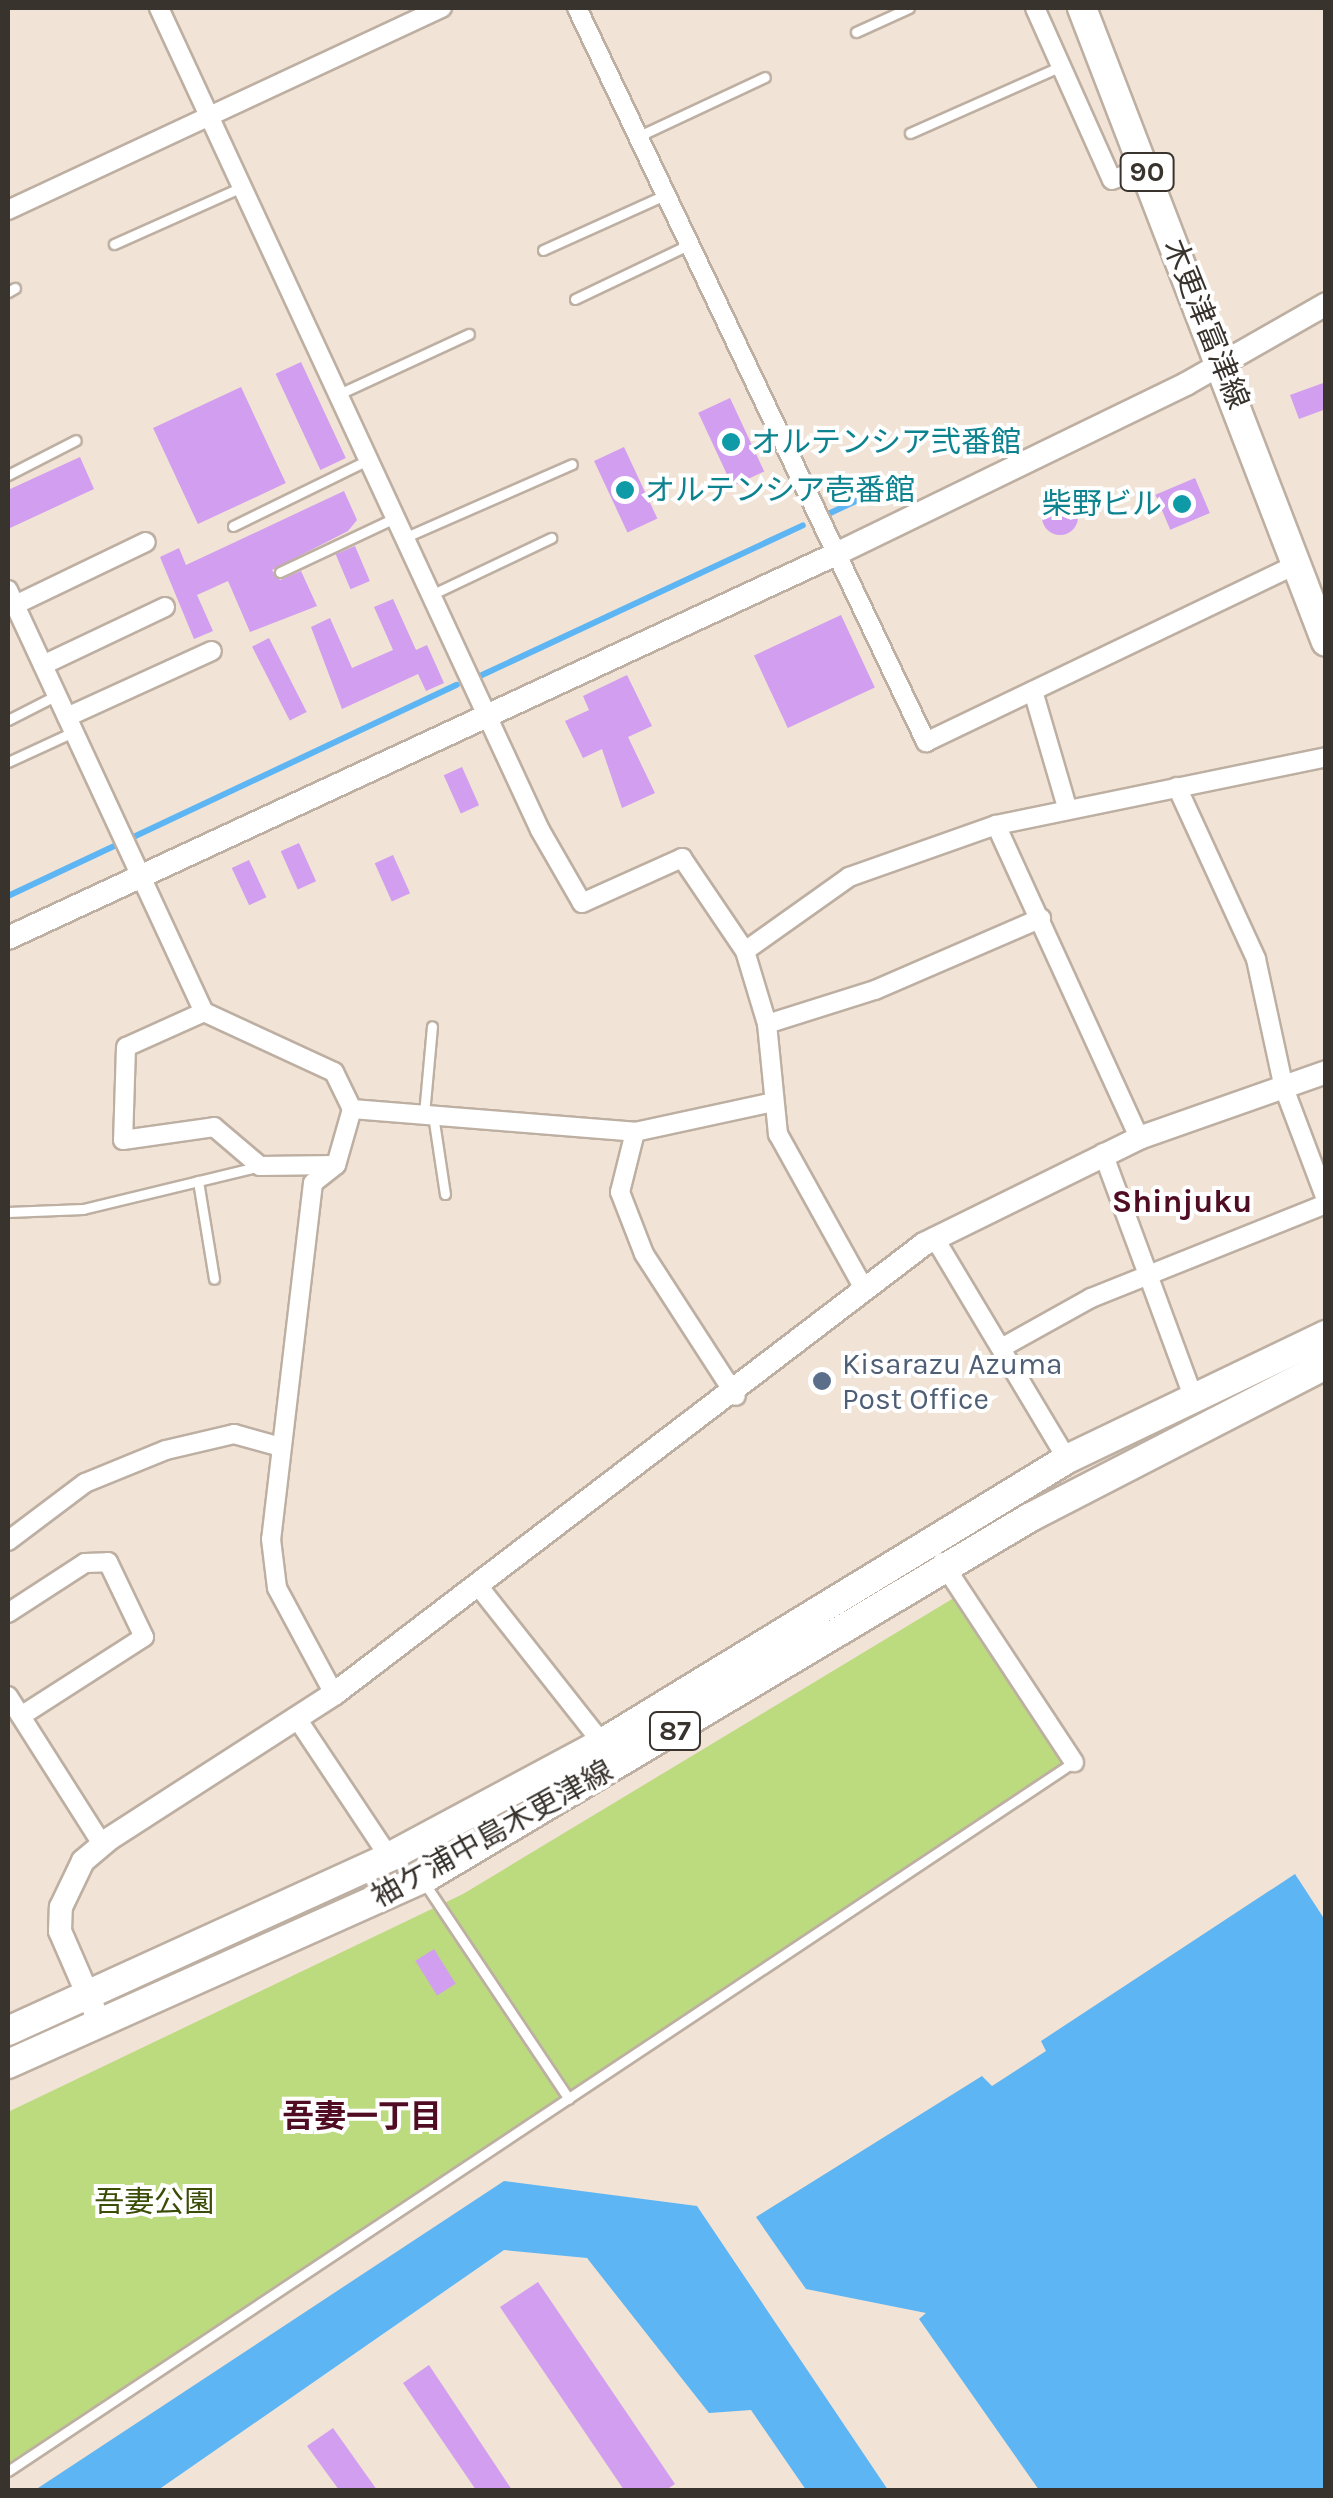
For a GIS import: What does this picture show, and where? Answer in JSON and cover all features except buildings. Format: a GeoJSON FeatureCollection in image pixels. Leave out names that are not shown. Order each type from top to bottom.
{"type":"FeatureCollection","features":[{"type":"Feature","properties":{"kind":"main road","name":"木更津富津線"},"geometry":{"type":"LineString","coordinates":[[1082,8],[1223,362],[1326,642]]}},
{"type":"Feature","properties":{"kind":"main road","name":"袖ケ浦中島木更津線"},"geometry":{"type":"LineString","coordinates":[[8,2031],[389,1856],[602,1743],[1068,1459],[1326,1334]]}},
{"type":"Feature","properties":{"kind":"main road","name":"袖ケ浦中島木更津線"},"geometry":{"type":"LineString","coordinates":[[8,2064],[422,1878],[948,1572],[1029,1518],[1326,1365]]}},
{"type":"Feature","properties":{"kind":"street"},"geometry":{"type":"LineString","coordinates":[[159,8],[488,714],[582,902],[682,858],[745,951],[768,1024],[769,1104],[789,1161],[865,1290]]}},
{"type":"Feature","properties":{"kind":"street"},"geometry":{"type":"LineString","coordinates":[[8,210],[442,8]]}},
{"type":"Feature","properties":{"kind":"street"},"geometry":{"type":"LineString","coordinates":[[577,8],[926,742],[1296,565]]}},
{"type":"Feature","properties":{"kind":"street"},"geometry":{"type":"LineString","coordinates":[[1035,8],[1112,180],[1145,167]]}},
{"type":"Feature","properties":{"kind":"street"},"geometry":{"type":"LineString","coordinates":[[8,938],[834,555],[1223,362],[1326,304]]}},
{"type":"Feature","properties":{"kind":"street"},"geometry":{"type":"LineString","coordinates":[[146,542],[13,610],[43,665],[204,1012],[334,1072],[352,1109],[336,1165],[313,1183],[281,1447],[277,1588],[334,1694]]}},
{"type":"Feature","properties":{"kind":"street"},"geometry":{"type":"LineString","coordinates":[[43,665],[165,607]]}},
{"type":"Feature","properties":{"kind":"street"},"geometry":{"type":"LineString","coordinates":[[71,724],[212,650]]}},
{"type":"Feature","properties":{"kind":"street"},"geometry":{"type":"LineString","coordinates":[[1033,691],[1066,804]]}},
{"type":"Feature","properties":{"kind":"street"},"geometry":{"type":"LineString","coordinates":[[745,951],[849,877],[996,825],[1066,804],[1326,758]]}},
{"type":"Feature","properties":{"kind":"street"},"geometry":{"type":"LineString","coordinates":[[1003,1347],[1150,1274],[1326,1202],[1284,1088],[1256,959],[1177,787]]}},
{"type":"Feature","properties":{"kind":"street"},"geometry":{"type":"LineString","coordinates":[[996,825],[1140,1138]]}},
{"type":"Feature","properties":{"kind":"street"},"geometry":{"type":"LineString","coordinates":[[768,1024],[875,990],[1041,918]]}},
{"type":"Feature","properties":{"kind":"street"},"geometry":{"type":"LineString","coordinates":[[204,1012],[126,1047],[123,1140],[214,1127],[260,1166],[336,1165]]}},
{"type":"Feature","properties":{"kind":"street"},"geometry":{"type":"LineString","coordinates":[[100,2023],[60,1931],[61,1907],[83,1861],[102,1844],[334,1694],[736,1396],[934,1238],[1104,1153],[1326,1072]]}},
{"type":"Feature","properties":{"kind":"street"},"geometry":{"type":"LineString","coordinates":[[352,1109],[635,1132],[769,1104]]}},
{"type":"Feature","properties":{"kind":"street"},"geometry":{"type":"LineString","coordinates":[[635,1132],[620,1192],[632,1223],[736,1396]]}},
{"type":"Feature","properties":{"kind":"street"},"geometry":{"type":"LineString","coordinates":[[1104,1153],[1194,1399]]}},
{"type":"Feature","properties":{"kind":"street"},"geometry":{"type":"LineString","coordinates":[[934,1238],[1068,1459]]}},
{"type":"Feature","properties":{"kind":"street"},"geometry":{"type":"LineString","coordinates":[[8,1541],[85,1483],[166,1450],[234,1434],[281,1447]]}},
{"type":"Feature","properties":{"kind":"street"},"geometry":{"type":"LineString","coordinates":[[930,1543],[1074,1762]]}},
{"type":"Feature","properties":{"kind":"street"},"geometry":{"type":"LineString","coordinates":[[8,1612],[85,1563],[108,1562],[144,1637],[20,1716]]}},
{"type":"Feature","properties":{"kind":"street"},"geometry":{"type":"LineString","coordinates":[[479,1586],[602,1743]]}},
{"type":"Feature","properties":{"kind":"street"},"geometry":{"type":"LineString","coordinates":[[8,1696],[102,1844]]}},
{"type":"Feature","properties":{"kind":"street"},"geometry":{"type":"LineString","coordinates":[[298,1720],[389,1856]]}},
{"type":"Feature","properties":{"kind":"lane"},"geometry":{"type":"LineString","coordinates":[[856,32],[910,8]]}},
{"type":"Feature","properties":{"kind":"lane"},"geometry":{"type":"LineString","coordinates":[[910,132],[1061,66]]}},
{"type":"Feature","properties":{"kind":"lane"},"geometry":{"type":"LineString","coordinates":[[637,137],[765,77]]}},
{"type":"Feature","properties":{"kind":"lane"},"geometry":{"type":"LineString","coordinates":[[114,244],[242,187]]}},
{"type":"Feature","properties":{"kind":"lane"},"geometry":{"type":"LineString","coordinates":[[544,250],[664,195]]}},
{"type":"Feature","properties":{"kind":"lane"},"geometry":{"type":"LineString","coordinates":[[575,299],[688,245]]}},
{"type":"Feature","properties":{"kind":"lane"},"geometry":{"type":"LineString","coordinates":[[339,394],[469,334]]}},
{"type":"Feature","properties":{"kind":"lane"},"geometry":{"type":"LineString","coordinates":[[8,474],[76,440]]}},
{"type":"Feature","properties":{"kind":"lane"},"geometry":{"type":"LineString","coordinates":[[233,526],[370,460]]}},
{"type":"Feature","properties":{"kind":"lane"},"geometry":{"type":"LineString","coordinates":[[406,537],[572,464]]}},
{"type":"Feature","properties":{"kind":"lane"},"geometry":{"type":"LineString","coordinates":[[280,572],[397,517]]}},
{"type":"Feature","properties":{"kind":"lane"},"geometry":{"type":"LineString","coordinates":[[432,594],[551,538]]}},
{"type":"Feature","properties":{"kind":"lane"},"geometry":{"type":"LineString","coordinates":[[8,720],[57,695]]}},
{"type":"Feature","properties":{"kind":"lane"},"geometry":{"type":"LineString","coordinates":[[8,762],[71,724]]}},
{"type":"Feature","properties":{"kind":"lane"},"geometry":{"type":"LineString","coordinates":[[432,1026],[429,1115],[445,1194]]}},
{"type":"Feature","properties":{"kind":"lane"},"geometry":{"type":"LineString","coordinates":[[8,1212],[82,1209],[260,1166]]}},
{"type":"Feature","properties":{"kind":"lane"},"geometry":{"type":"LineString","coordinates":[[198,1182],[214,1279]]}},
{"type":"Feature","properties":{"kind":"lane"},"geometry":{"type":"LineString","coordinates":[[8,2471],[1074,1762]]}},
{"type":"Feature","properties":{"kind":"lane"},"geometry":{"type":"LineString","coordinates":[[422,1878],[569,2099]]}},
{"type":"Feature","properties":{"kind":"green space","name":"吾妻公園"},"geometry":{"type":"Polygon","coordinates":[[[962,1593],[1074,1762],[8,2471],[8,2112],[463,1894],[962,1593]]]}},
{"type":"Feature","properties":{"kind":"water"},"geometry":{"type":"Polygon","coordinates":[[[1295,1874],[1325,1920],[1325,2490],[1039,2490],[919,2319],[926,2313],[806,2289],[756,2217],[982,2076],[992,2086],[1046,2051],[1041,2041],[1295,1874]]]}},
{"type":"Feature","properties":{"kind":"water"},"geometry":{"type":"Polygon","coordinates":[[[504,2181],[697,2206],[888,2490],[806,2490],[751,2410],[709,2413],[587,2258],[504,2250],[158,2490],[35,2490],[504,2181]]]}},
{"type":"Feature","properties":{"kind":"waterway"},"geometry":{"type":"LineString","coordinates":[[828,514],[903,479]]}},
{"type":"Feature","properties":{"kind":"waterway"},"geometry":{"type":"LineString","coordinates":[[482,675],[803,525]]}},
{"type":"Feature","properties":{"kind":"waterway"},"geometry":{"type":"LineString","coordinates":[[8,896],[457,685]]}},
{"type":"Feature","properties":{"kind":"place","name":"オルテンシア弐番館"},"geometry":{"type":"Point","coordinates":[731,442]}},
{"type":"Feature","properties":{"kind":"place","name":"オルテンシア壱番館"},"geometry":{"type":"Point","coordinates":[625,490]}},
{"type":"Feature","properties":{"kind":"place","name":"柴野ビル"},"geometry":{"type":"Point","coordinates":[1182,504]}},
{"type":"Feature","properties":{"kind":"place","name":"Kisarazu Azuma Post Office"},"geometry":{"type":"Point","coordinates":[822,1381]}},
{"type":"Feature","properties":{"kind":"district","name":"Shinjuku"},"geometry":{"type":"Point","coordinates":[1182,1202]}},
{"type":"Feature","properties":{"kind":"district","name":"吾妻一丁目"},"geometry":{"type":"Point","coordinates":[362,2117]}}]}
